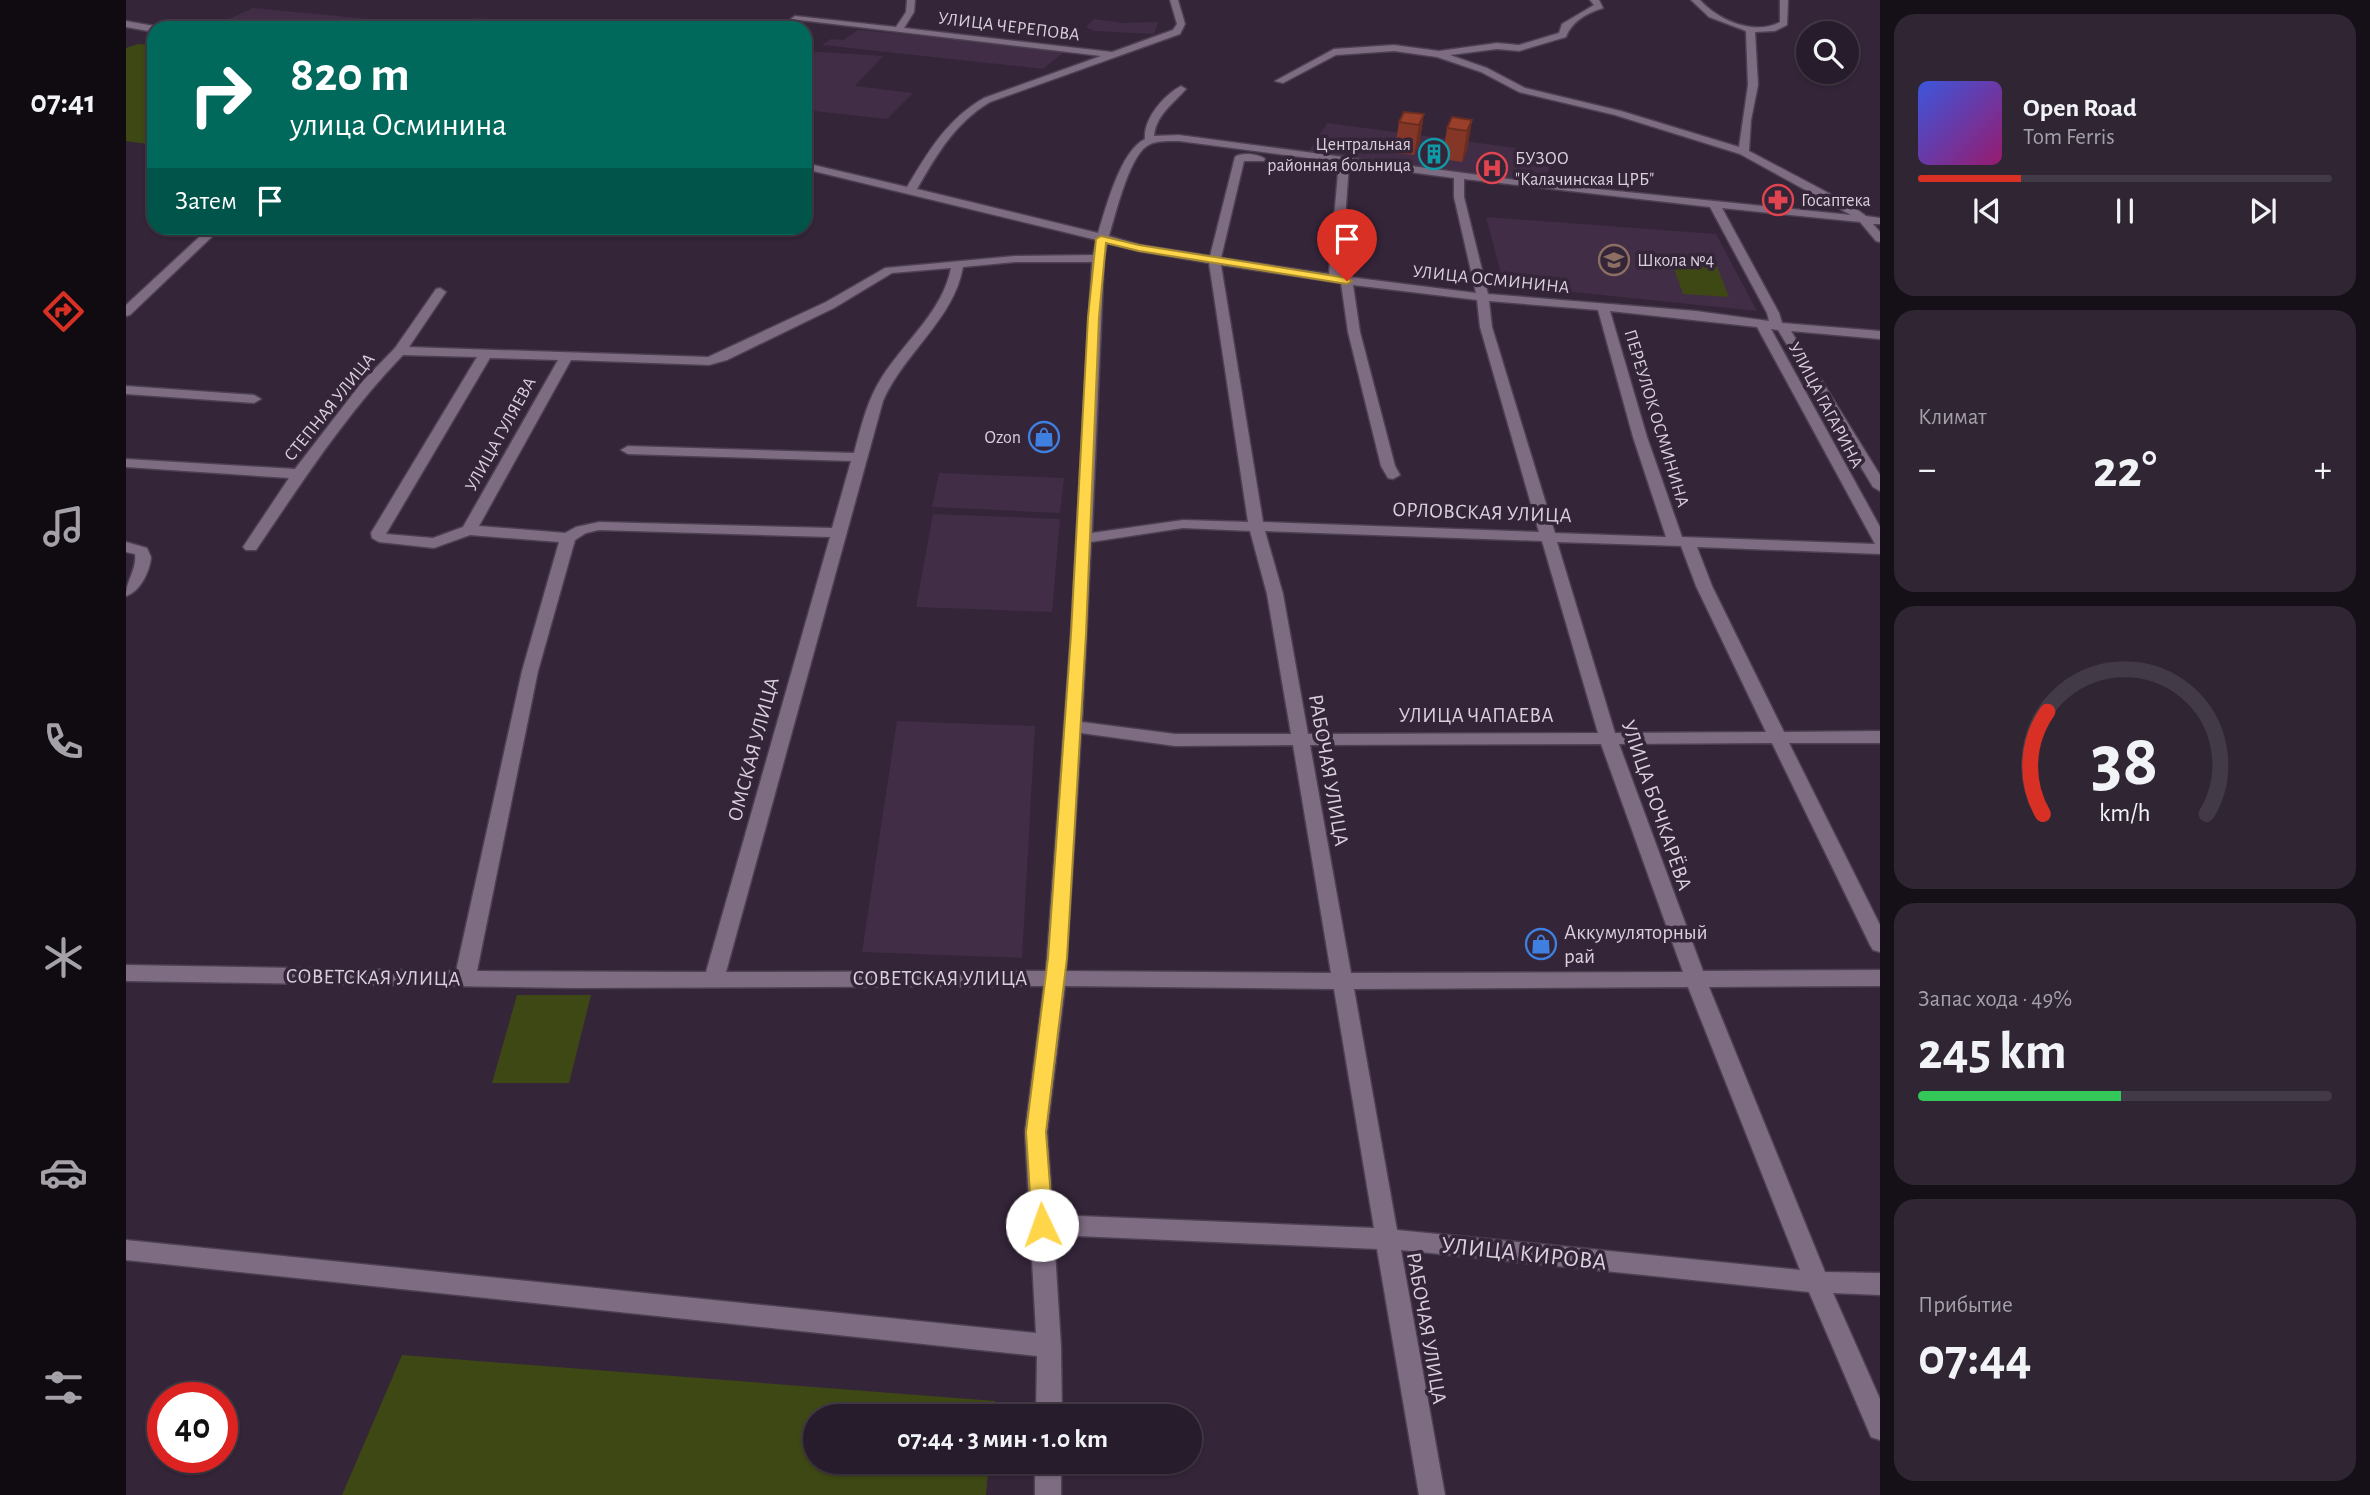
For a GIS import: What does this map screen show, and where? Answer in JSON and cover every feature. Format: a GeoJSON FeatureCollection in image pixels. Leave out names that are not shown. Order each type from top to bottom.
{"type":"FeatureCollection","features":[{"type":"Feature","properties":{"kind":"street","name":"УЛИЦА ЧЕРЕПОВА"},"geometry":{"type":"LineString","coordinates":[[898,30],[910,12],[911,0]]}},
{"type":"Feature","properties":{"kind":"street","name":"УЛИЦА ЧЕРЕПОВА"},"geometry":{"type":"LineString","coordinates":[[910,191],[948,128],[970,108],[1177,32],[1181,24],[1174,0]]}},
{"type":"Feature","properties":{"kind":"street"},"geometry":{"type":"LineString","coordinates":[[1439,54],[1497,46],[1519,48],[1563,35],[1565,26],[1578,15],[1600,6],[1594,0]]}},
{"type":"Feature","properties":{"kind":"street"},"geometry":{"type":"LineString","coordinates":[[1695,0],[1707,14],[1716,19],[1750,29],[1780,27],[1784,23],[1784,0]]}},
{"type":"Feature","properties":{"kind":"street","name":"УЛИЦА ЧЕРЕПОВА"},"geometry":{"type":"LineString","coordinates":[[795,19],[1042,45],[1115,56]]}},
{"type":"Feature","properties":{"kind":"street"},"geometry":{"type":"LineString","coordinates":[[126,24],[147,28]]}},
{"type":"Feature","properties":{"kind":"street"},"geometry":{"type":"LineString","coordinates":[[1744,152],[1746,120],[1753,85],[1750,29]]}},
{"type":"Feature","properties":{"kind":"street"},"geometry":{"type":"LineString","coordinates":[[1280,81],[1334,52],[1394,48],[1439,54],[1468,63],[1522,90],[1640,119],[1744,152],[1861,217],[1880,239]]}},
{"type":"Feature","properties":{"kind":"street"},"geometry":{"type":"LineString","coordinates":[[1150,141],[1149,130],[1157,115],[1181,89]]}},
{"type":"Feature","properties":{"kind":"street"},"geometry":{"type":"LineString","coordinates":[[1049,1404],[1049,1346],[1036,1132],[1054,979],[1072,726],[1098,258],[1101,239],[1134,155],[1144,143],[1150,141],[1197,140],[1344,163],[1880,220]]}},
{"type":"Feature","properties":{"kind":"street","name":"РАБОЧАЯ УЛИЦА"},"geometry":{"type":"LineString","coordinates":[[1344,163],[1240,157],[1215,261],[1256,526],[1275,594],[1432,1495]]}},
{"type":"Feature","properties":{"kind":"street"},"geometry":{"type":"LineString","coordinates":[[1344,163],[1341,280],[1388,466],[1393,475]]}},
{"type":"Feature","properties":{"kind":"street","name":"УЛИЦА ОСМИНИНА"},"geometry":{"type":"LineString","coordinates":[[812,168],[1047,223],[1101,239],[1215,261],[1482,297],[1880,334]]}},
{"type":"Feature","properties":{"kind":"street","name":"УЛИЦА БОЧКАРЁВА"},"geometry":{"type":"LineString","coordinates":[[1459,176],[1459,198],[1482,297],[1486,327],[1608,738],[1696,980],[1880,1428]]}},
{"type":"Feature","properties":{"kind":"street","name":"УЛИЦА ГАГАРИНА"},"geometry":{"type":"LineString","coordinates":[[1714,204],[1779,326],[1880,487]]}},
{"type":"Feature","properties":{"kind":"street"},"geometry":{"type":"LineString","coordinates":[[126,312],[208,235]]}},
{"type":"Feature","properties":{"kind":"street"},"geometry":{"type":"LineString","coordinates":[[400,351],[709,361],[830,305],[889,270],[958,263],[1098,258]]}},
{"type":"Feature","properties":{"kind":"street","name":"ОМСКАЯ УЛИЦА"},"geometry":{"type":"LineString","coordinates":[[714,978],[836,533],[872,412],[893,370],[923,333],[955,279],[958,263]]}},
{"type":"Feature","properties":{"kind":"street","name":"СТЕПНАЯ УЛИЦА"},"geometry":{"type":"LineString","coordinates":[[251,547],[299,474],[367,385],[400,351],[440,292]]}},
{"type":"Feature","properties":{"kind":"street","name":"ПЕРЕУЛОК ОСМИНИНА"},"geometry":{"type":"LineString","coordinates":[[1603,307],[1640,437],[1681,541],[1880,944]]}},
{"type":"Feature","properties":{"kind":"street","name":"УЛИЦА ГАГАРИНА"},"geometry":{"type":"LineString","coordinates":[[1761,324],[1880,541]]}},
{"type":"Feature","properties":{"kind":"street"},"geometry":{"type":"LineString","coordinates":[[485,355],[378,533],[379,538],[433,543],[469,530],[568,538],[581,530],[599,527],[836,533]]}},
{"type":"Feature","properties":{"kind":"street","name":"УЛИЦА ГУЛЯЕВА"},"geometry":{"type":"LineString","coordinates":[[469,530],[565,358]]}},
{"type":"Feature","properties":{"kind":"street"},"geometry":{"type":"LineString","coordinates":[[126,390],[254,399]]}},
{"type":"Feature","properties":{"kind":"street"},"geometry":{"type":"LineString","coordinates":[[628,450],[860,457]]}},
{"type":"Feature","properties":{"kind":"street"},"geometry":{"type":"LineString","coordinates":[[126,463],[299,474]]}},
{"type":"Feature","properties":{"kind":"street","name":"ОРЛОВСКАЯ УЛИЦА"},"geometry":{"type":"LineString","coordinates":[[1084,539],[1182,524],[1549,535],[1880,549]]}},
{"type":"Feature","properties":{"kind":"street"},"geometry":{"type":"LineString","coordinates":[[465,978],[530,671],[568,538]]}},
{"type":"Feature","properties":{"kind":"street"},"geometry":{"type":"LineString","coordinates":[[126,547],[142,551],[145,559],[142,569],[126,591]]}},
{"type":"Feature","properties":{"kind":"street","name":"УЛИЦА ЧАПАЕВА"},"geometry":{"type":"LineString","coordinates":[[1072,726],[1175,740],[1880,737]]}},
{"type":"Feature","properties":{"kind":"street","name":"СОВЕТСКАЯ УЛИЦА"},"geometry":{"type":"LineString","coordinates":[[126,973],[574,980],[714,978],[1342,981],[1880,978]]}},
{"type":"Feature","properties":{"kind":"street","name":"УЛИЦА КИРОВА"},"geometry":{"type":"LineString","coordinates":[[1042,1225],[1388,1239],[1818,1282],[1880,1284]]}},
{"type":"Feature","properties":{"kind":"street"},"geometry":{"type":"LineString","coordinates":[[126,1250],[1049,1346]]}},
{"type":"Feature","properties":{"kind":"street"},"geometry":{"type":"LineString","coordinates":[[1048,1474],[1048,1495]]}},
{"type":"Feature","properties":{"kind":"shaded area"},"geometry":{"type":"Polygon","coordinates":[[[253,8],[389,21],[224,21],[253,8]]]}},
{"type":"Feature","properties":{"kind":"shaded area"},"geometry":{"type":"Polygon","coordinates":[[[475,18],[512,21],[471,21],[475,18]]]}},
{"type":"Feature","properties":{"kind":"shaded area"},"geometry":{"type":"Polygon","coordinates":[[[1094,19],[1123,23],[1158,22],[1154,34],[1094,31],[1086,27],[1094,19]]]}},
{"type":"Feature","properties":{"kind":"shaded area"},"geometry":{"type":"Polygon","coordinates":[[[858,30],[1068,49],[1043,69],[822,45],[831,39],[843,40],[858,30]]]}},
{"type":"Feature","properties":{"kind":"shaded area"},"geometry":{"type":"Polygon","coordinates":[[[812,51],[883,56],[855,86],[913,93],[887,119],[812,111],[812,51]]]}},
{"type":"Feature","properties":{"kind":"shaded area","name":"БУЗОО \"Калачинская ЦРБ\""},"geometry":{"type":"Polygon","coordinates":[[[1327,123],[1555,153],[1544,183],[1309,151],[1327,123]]]}},
{"type":"Feature","properties":{"kind":"shaded area","name":"Школа №4"},"geometry":{"type":"Polygon","coordinates":[[[1486,217],[1716,234],[1757,311],[1504,285],[1486,217]]]}},
{"type":"Feature","properties":{"kind":"shaded area"},"geometry":{"type":"Polygon","coordinates":[[[939,473],[1064,478],[1060,513],[932,507],[939,473]]]}},
{"type":"Feature","properties":{"kind":"shaded area"},"geometry":{"type":"Polygon","coordinates":[[[933,514],[1060,519],[1052,612],[916,607],[933,514]]]}},
{"type":"Feature","properties":{"kind":"shaded area"},"geometry":{"type":"Polygon","coordinates":[[[897,721],[1035,726],[1022,958],[862,952],[897,721]]]}},
{"type":"Feature","properties":{"kind":"green space"},"geometry":{"type":"Polygon","coordinates":[[[147,45],[147,144],[126,141],[126,48],[147,45]]]}},
{"type":"Feature","properties":{"kind":"green space"},"geometry":{"type":"Polygon","coordinates":[[[1670,257],[1714,259],[1729,297],[1683,294],[1670,257]]]}},
{"type":"Feature","properties":{"kind":"green space"},"geometry":{"type":"Polygon","coordinates":[[[517,995],[591,995],[569,1083],[492,1083],[517,995]]]}},
{"type":"Feature","properties":{"kind":"green space"},"geometry":{"type":"Polygon","coordinates":[[[402,1355],[995,1401],[995,1404],[803,1404],[803,1474],[988,1474],[986,1495],[342,1495],[402,1355]]]}},
{"type":"Feature","properties":{"kind":"building"},"geometry":{"type":"Polygon","coordinates":[[[1404,112],[1424,114],[1419,125],[1399,122],[1404,112]]]}},
{"type":"Feature","properties":{"kind":"building"},"geometry":{"type":"Polygon","coordinates":[[[1452,117],[1472,120],[1467,131],[1447,128],[1452,117]]]}},
{"type":"Feature","properties":{"kind":"place","name":"Центральная районная больница"},"geometry":{"type":"Point","coordinates":[1434,154]}},
{"type":"Feature","properties":{"kind":"place","name":"БУЗОО \"Калачинская ЦРБ\""},"geometry":{"type":"Point","coordinates":[1492,168]}},
{"type":"Feature","properties":{"kind":"place","name":"Госаптека"},"geometry":{"type":"Point","coordinates":[1778,200]}},
{"type":"Feature","properties":{"kind":"place","name":"Школа №4"},"geometry":{"type":"Point","coordinates":[1614,260]}},
{"type":"Feature","properties":{"kind":"place","name":"Ozon"},"geometry":{"type":"Point","coordinates":[1044,437]}},
{"type":"Feature","properties":{"kind":"place","name":"Аккумуляторный рай"},"geometry":{"type":"Point","coordinates":[1541,944]}},
{"type":"Feature","properties":{"kind":"route"},"geometry":{"type":"LineString","coordinates":[[1042,1225],[1036,1132],[1058,958],[1079,634],[1094,317],[1101,239],[1139,248],[1347,281]]}}]}
